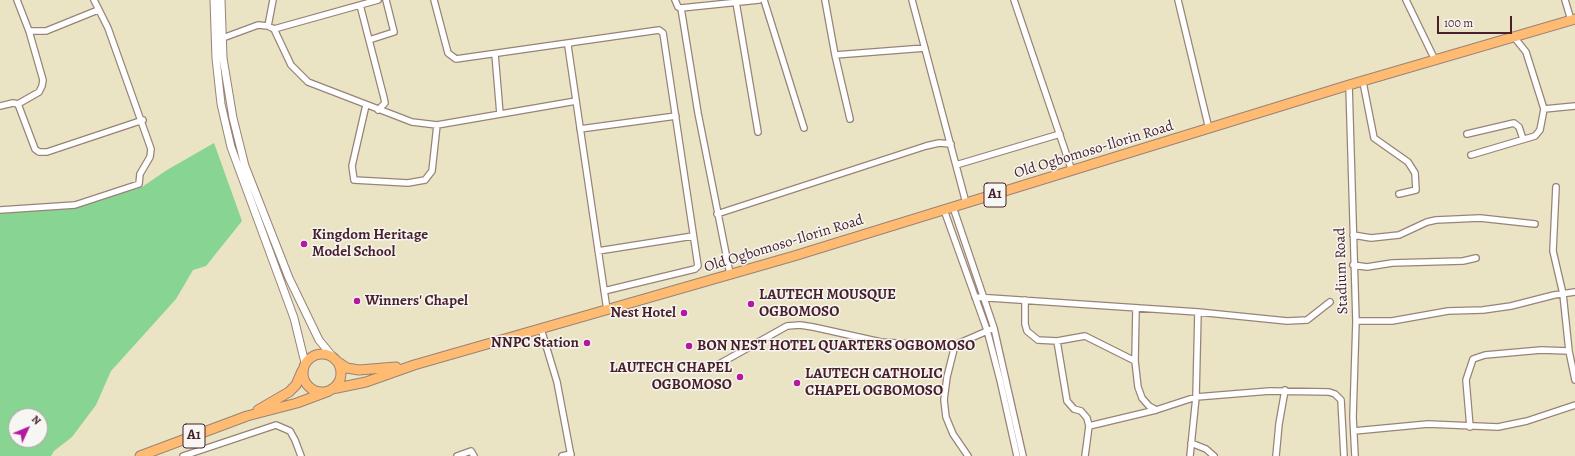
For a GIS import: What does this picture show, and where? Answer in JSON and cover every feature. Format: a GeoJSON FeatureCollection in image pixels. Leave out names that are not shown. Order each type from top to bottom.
{"type":"FeatureCollection","features":[{"type":"Feature","properties":{"kind":"highway","name":"Old Ogbomoso-Ilorin Road"},"geometry":{"type":"LineString","coordinates":[[414,365],[730,274],[1072,171],[1349,85],[1573,20]]}},
{"type":"Feature","properties":{"kind":"highway"},"geometry":{"type":"LineString","coordinates":[[321,353],[335,359],[340,365],[341,376],[339,381],[331,390],[322,392],[309,388],[305,383],[304,366],[309,358],[321,353]]}},
{"type":"Feature","properties":{"kind":"highway","name":"A1"},"geometry":{"type":"LineString","coordinates":[[335,359],[344,367],[359,370],[414,365]]}},
{"type":"Feature","properties":{"kind":"highway","name":"A1"},"geometry":{"type":"LineString","coordinates":[[140,456],[247,416],[297,403],[331,390],[366,382],[414,365]]}},
{"type":"Feature","properties":{"kind":"highway","name":"A1"},"geometry":{"type":"LineString","coordinates":[[247,416],[289,392],[296,385],[304,366]]}},
{"type":"Feature","properties":{"kind":"street"},"geometry":{"type":"LineString","coordinates":[[0,106],[13,103],[18,104],[39,92],[43,80],[29,31],[17,0]]}},
{"type":"Feature","properties":{"kind":"street"},"geometry":{"type":"LineString","coordinates":[[0,210],[75,205],[138,184],[140,174],[150,157],[151,149],[143,120],[108,28],[94,0]]}},
{"type":"Feature","properties":{"kind":"street"},"geometry":{"type":"LineString","coordinates":[[214,0],[222,104],[231,147],[250,203],[294,318],[304,366]]}},
{"type":"Feature","properties":{"kind":"street"},"geometry":{"type":"LineString","coordinates":[[221,0],[218,40],[239,145],[250,181],[306,316],[322,344],[335,359]]}},
{"type":"Feature","properties":{"kind":"street"},"geometry":{"type":"LineString","coordinates":[[268,26],[273,0]]}},
{"type":"Feature","properties":{"kind":"street"},"geometry":{"type":"LineString","coordinates":[[274,29],[378,0]]}},
{"type":"Feature","properties":{"kind":"street"},"geometry":{"type":"LineString","coordinates":[[369,40],[394,32],[386,0]]}},
{"type":"Feature","properties":{"kind":"street"},"geometry":{"type":"LineString","coordinates":[[434,0],[443,38],[451,57],[456,59],[661,30],[664,36],[698,266],[695,269],[604,291]]}},
{"type":"Feature","properties":{"kind":"street"},"geometry":{"type":"LineString","coordinates":[[675,0],[676,4],[681,8],[730,274]]}},
{"type":"Feature","properties":{"kind":"street"},"geometry":{"type":"LineString","coordinates":[[681,8],[759,0]]}},
{"type":"Feature","properties":{"kind":"street"},"geometry":{"type":"LineString","coordinates":[[764,0],[804,128]]}},
{"type":"Feature","properties":{"kind":"street"},"geometry":{"type":"LineString","coordinates":[[825,0],[835,55],[850,119]]}},
{"type":"Feature","properties":{"kind":"street"},"geometry":{"type":"LineString","coordinates":[[912,0],[966,203]]}},
{"type":"Feature","properties":{"kind":"street"},"geometry":{"type":"LineString","coordinates":[[1014,0],[1072,171]]}},
{"type":"Feature","properties":{"kind":"street"},"geometry":{"type":"LineString","coordinates":[[1178,0],[1209,129]]}},
{"type":"Feature","properties":{"kind":"street"},"geometry":{"type":"LineString","coordinates":[[1406,0],[1435,60]]}},
{"type":"Feature","properties":{"kind":"street"},"geometry":{"type":"LineString","coordinates":[[1565,0],[1573,20]]}},
{"type":"Feature","properties":{"kind":"street"},"geometry":{"type":"LineString","coordinates":[[736,2],[758,132]]}},
{"type":"Feature","properties":{"kind":"street"},"geometry":{"type":"LineString","coordinates":[[360,5],[385,103],[378,110]]}},
{"type":"Feature","properties":{"kind":"street"},"geometry":{"type":"LineString","coordinates":[[29,31],[46,31],[98,10]]}},
{"type":"Feature","properties":{"kind":"street"},"geometry":{"type":"LineString","coordinates":[[218,40],[258,25],[268,26],[274,29],[292,65],[300,75],[319,87],[412,122],[437,125],[576,101]]}},
{"type":"Feature","properties":{"kind":"street"},"geometry":{"type":"LineString","coordinates":[[1471,155],[1538,133],[1544,109],[1527,57],[1514,37]]}},
{"type":"Feature","properties":{"kind":"street"},"geometry":{"type":"LineString","coordinates":[[570,43],[568,46],[607,310]]}},
{"type":"Feature","properties":{"kind":"street"},"geometry":{"type":"LineString","coordinates":[[835,55],[925,48]]}},
{"type":"Feature","properties":{"kind":"street"},"geometry":{"type":"LineString","coordinates":[[495,54],[500,114]]}},
{"type":"Feature","properties":{"kind":"street"},"geometry":{"type":"LineString","coordinates":[[1363,82],[1374,138],[1408,162],[1415,173],[1416,190],[1399,194]]}},
{"type":"Feature","properties":{"kind":"street","name":"Stadium Road"},"geometry":{"type":"LineString","coordinates":[[1349,85],[1352,235],[1356,321],[1355,456]]}},
{"type":"Feature","properties":{"kind":"street"},"geometry":{"type":"LineString","coordinates":[[18,104],[33,144],[39,152],[47,152],[143,120]]}},
{"type":"Feature","properties":{"kind":"street"},"geometry":{"type":"LineString","coordinates":[[366,105],[352,166],[354,180],[408,183],[425,180],[432,171],[437,125]]}},
{"type":"Feature","properties":{"kind":"street"},"geometry":{"type":"LineString","coordinates":[[1544,109],[1575,106]]}},
{"type":"Feature","properties":{"kind":"street"},"geometry":{"type":"LineString","coordinates":[[580,129],[676,116]]}},
{"type":"Feature","properties":{"kind":"street"},"geometry":{"type":"LineString","coordinates":[[1467,134],[1514,123],[1519,127],[1523,139]]}},
{"type":"Feature","properties":{"kind":"street"},"geometry":{"type":"LineString","coordinates":[[956,165],[1060,134]]}},
{"type":"Feature","properties":{"kind":"street"},"geometry":{"type":"LineString","coordinates":[[718,214],[926,146],[939,143],[951,144]]}},
{"type":"Feature","properties":{"kind":"street"},"geometry":{"type":"LineString","coordinates":[[231,147],[239,145]]}},
{"type":"Feature","properties":{"kind":"street"},"geometry":{"type":"LineString","coordinates":[[1556,187],[1553,251],[1563,294],[1569,351],[1575,380]]}},
{"type":"Feature","properties":{"kind":"street"},"geometry":{"type":"LineString","coordinates":[[250,203],[259,201]]}},
{"type":"Feature","properties":{"kind":"street"},"geometry":{"type":"LineString","coordinates":[[953,207],[994,328],[1023,456]]}},
{"type":"Feature","properties":{"kind":"street"},"geometry":{"type":"LineString","coordinates":[[944,210],[987,330],[1017,456]]}},
{"type":"Feature","properties":{"kind":"street"},"geometry":{"type":"LineString","coordinates":[[1352,235],[1371,238],[1399,235],[1427,222],[1436,220],[1480,218],[1535,224]]}},
{"type":"Feature","properties":{"kind":"street"},"geometry":{"type":"LineString","coordinates":[[598,251],[693,236]]}},
{"type":"Feature","properties":{"kind":"street"},"geometry":{"type":"LineString","coordinates":[[1353,265],[1367,267],[1392,263],[1463,261],[1476,258]]}},
{"type":"Feature","properties":{"kind":"street"},"geometry":{"type":"LineString","coordinates":[[1356,321],[1392,322],[1448,311],[1490,309],[1517,305],[1575,292]]}},
{"type":"Feature","properties":{"kind":"street"},"geometry":{"type":"LineString","coordinates":[[975,297],[1198,312],[1287,321],[1307,320],[1330,302]]}},
{"type":"Feature","properties":{"kind":"street"},"geometry":{"type":"LineString","coordinates":[[1024,300],[1025,324],[1027,331],[1038,340],[1057,341],[1085,336],[1135,360]]}},
{"type":"Feature","properties":{"kind":"street"},"geometry":{"type":"LineString","coordinates":[[1136,308],[1135,360],[1138,387],[1142,398],[1149,406],[1156,410]]}},
{"type":"Feature","properties":{"kind":"street"},"geometry":{"type":"LineString","coordinates":[[1190,456],[1190,443],[1196,397],[1198,312]]}},
{"type":"Feature","properties":{"kind":"street"},"geometry":{"type":"LineString","coordinates":[[712,368],[787,326],[800,325],[881,342],[912,345],[955,345],[994,328]]}},
{"type":"Feature","properties":{"kind":"street"},"geometry":{"type":"LineString","coordinates":[[541,329],[557,382],[571,455],[562,456]]}},
{"type":"Feature","properties":{"kind":"street"},"geometry":{"type":"LineString","coordinates":[[1057,341],[1067,401],[1074,409],[1081,411],[1087,418],[1089,426],[1085,456]]}},
{"type":"Feature","properties":{"kind":"street"},"geometry":{"type":"LineString","coordinates":[[955,345],[944,400],[946,416],[953,434],[968,456]]}},
{"type":"Feature","properties":{"kind":"street"},"geometry":{"type":"LineString","coordinates":[[1470,427],[1466,380],[1473,359],[1485,355],[1541,350],[1569,351]]}},
{"type":"Feature","properties":{"kind":"street"},"geometry":{"type":"LineString","coordinates":[[1089,426],[1156,410],[1196,397],[1285,390],[1293,392],[1329,392],[1335,394],[1340,400],[1344,456]]}},
{"type":"Feature","properties":{"kind":"street"},"geometry":{"type":"LineString","coordinates":[[1276,456],[1279,424],[1285,390]]}},
{"type":"Feature","properties":{"kind":"street"},"geometry":{"type":"LineString","coordinates":[[1354,431],[1428,424],[1470,427],[1498,426],[1527,421],[1575,405]]}},
{"type":"Feature","properties":{"kind":"street"},"geometry":{"type":"LineString","coordinates":[[183,456],[276,425],[290,431],[301,456]]}},
{"type":"Feature","properties":{"kind":"street"},"geometry":{"type":"LineString","coordinates":[[1190,443],[1206,449],[1214,456]]}},
{"type":"Feature","properties":{"kind":"street"},"geometry":{"type":"LineString","coordinates":[[457,456],[471,451],[474,456]]}},
{"type":"Feature","properties":{"kind":"green space"},"geometry":{"type":"Polygon","coordinates":[[[214,143],[242,221],[206,266],[193,270],[176,299],[111,371],[96,405],[72,437],[54,451],[51,456],[0,456],[0,212],[82,205],[142,187],[167,170],[214,143]]]}},
{"type":"Feature","properties":{"kind":"place","name":"Kingdom Heritage Model School"},"geometry":{"type":"Point","coordinates":[304,244]}},
{"type":"Feature","properties":{"kind":"place","name":"Winners' Chapel"},"geometry":{"type":"Point","coordinates":[357,301]}},
{"type":"Feature","properties":{"kind":"place","name":"LAUTECH MOUSQUE OGBOMOSO"},"geometry":{"type":"Point","coordinates":[751,304]}},
{"type":"Feature","properties":{"kind":"place","name":"Nest Hotel"},"geometry":{"type":"Point","coordinates":[684,313]}},
{"type":"Feature","properties":{"kind":"place","name":"NNPC Station"},"geometry":{"type":"Point","coordinates":[587,343]}},
{"type":"Feature","properties":{"kind":"place","name":"BON NEST HOTEL QUARTERS OGBOMOSO"},"geometry":{"type":"Point","coordinates":[689,346]}},
{"type":"Feature","properties":{"kind":"place","name":"LAUTECH CHAPEL OGBOMOSO"},"geometry":{"type":"Point","coordinates":[740,377]}},
{"type":"Feature","properties":{"kind":"place","name":"LAUTECH CATHOLIC CHAPEL OGBOMOSO"},"geometry":{"type":"Point","coordinates":[797,383]}}]}
